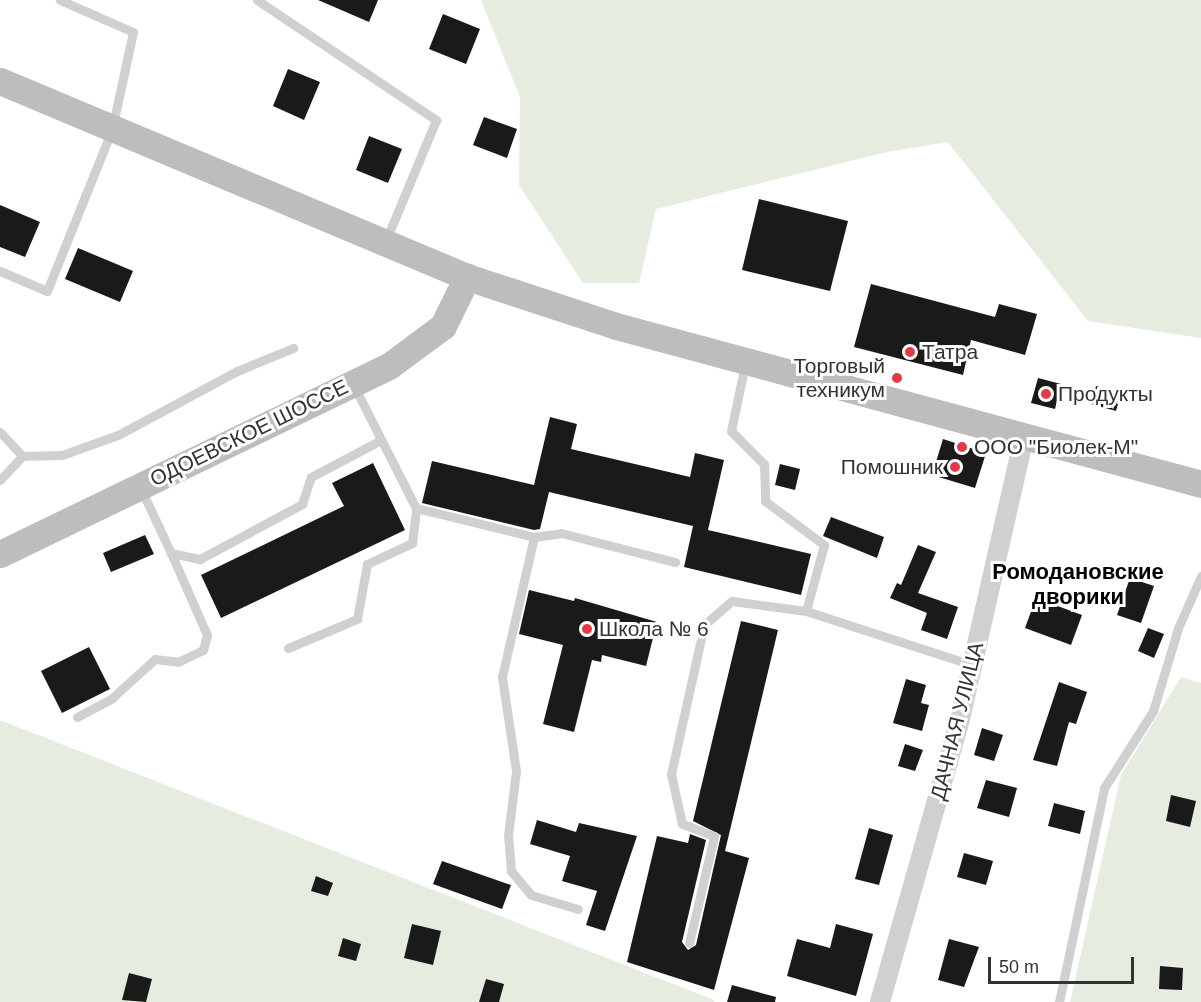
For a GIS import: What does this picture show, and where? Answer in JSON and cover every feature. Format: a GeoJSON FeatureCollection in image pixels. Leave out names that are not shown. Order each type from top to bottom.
{"type":"FeatureCollection","features":[{"type":"Feature","properties":{"kind":"main road"},"geometry":{"type":"LineString","coordinates":[[0,81],[467,277],[616,326],[1201,484]]}},
{"type":"Feature","properties":{"kind":"main road","name":"ОДОЕВСКОЕ ШОССЕ"},"geometry":{"type":"LineString","coordinates":[[0,554],[389,366],[443,326],[467,277]]}},
{"type":"Feature","properties":{"kind":"street","name":"ДАЧНАЯ УЛИЦА"},"geometry":{"type":"LineString","coordinates":[[880,1002],[972,665],[1024,438]]}},
{"type":"Feature","properties":{"kind":"lane"},"geometry":{"type":"LineString","coordinates":[[0,271],[47,291],[112,129],[133,32],[60,0]]}},
{"type":"Feature","properties":{"kind":"lane"},"geometry":{"type":"LineString","coordinates":[[256,0],[436,120],[385,242]]}},
{"type":"Feature","properties":{"kind":"lane"},"geometry":{"type":"LineString","coordinates":[[0,480],[22,456],[62,455],[118,435],[237,371],[293,348]]}},
{"type":"Feature","properties":{"kind":"lane"},"geometry":{"type":"LineString","coordinates":[[745,362],[731,431],[764,464],[765,501],[824,545],[806,611]]}},
{"type":"Feature","properties":{"kind":"lane"},"geometry":{"type":"LineString","coordinates":[[288,648],[357,619],[368,564],[412,543],[416,508],[379,441],[353,383]]}},
{"type":"Feature","properties":{"kind":"lane"},"geometry":{"type":"LineString","coordinates":[[0,432],[22,456]]}},
{"type":"Feature","properties":{"kind":"lane"},"geometry":{"type":"LineString","coordinates":[[171,553],[200,559],[302,504],[311,477],[379,441]]}},
{"type":"Feature","properties":{"kind":"lane"},"geometry":{"type":"LineString","coordinates":[[77,717],[112,698],[155,658],[178,662],[203,650],[207,635],[140,486]]}},
{"type":"Feature","properties":{"kind":"lane"},"geometry":{"type":"LineString","coordinates":[[416,508],[534,537],[561,533],[675,562]]}},
{"type":"Feature","properties":{"kind":"lane"},"geometry":{"type":"LineString","coordinates":[[534,537],[502,677],[516,771],[508,835],[511,871],[531,895],[578,909]]}},
{"type":"Feature","properties":{"kind":"lane"},"geometry":{"type":"LineString","coordinates":[[1059,1002],[1104,788],[1153,711],[1178,628],[1201,576]]}},
{"type":"Feature","properties":{"kind":"lane"},"geometry":{"type":"LineString","coordinates":[[689,943],[714,836],[682,824],[671,774],[704,625],[732,601],[806,611],[972,665]]}},
{"type":"Feature","properties":{"kind":"shaded area"},"geometry":{"type":"Polygon","coordinates":[[[481,0],[1201,0],[1201,338],[1088,321],[948,142],[887,152],[656,209],[639,283],[583,283],[519,185],[520,97],[481,0]]]}},
{"type":"Feature","properties":{"kind":"shaded area"},"geometry":{"type":"Polygon","coordinates":[[[1181,677],[1201,683],[1201,1002],[1070,1002],[1121,775],[1181,677]]]}},
{"type":"Feature","properties":{"kind":"shaded area"},"geometry":{"type":"Polygon","coordinates":[[[0,720],[714,1000],[714,1002],[0,1002],[0,720]]]}},
{"type":"Feature","properties":{"kind":"building"},"geometry":{"type":"Polygon","coordinates":[[[318,0],[378,0],[369,22],[318,0]]]}},
{"type":"Feature","properties":{"kind":"building"},"geometry":{"type":"Polygon","coordinates":[[[443,14],[480,29],[466,64],[429,49],[443,14]]]}},
{"type":"Feature","properties":{"kind":"building"},"geometry":{"type":"Polygon","coordinates":[[[288,69],[320,82],[304,120],[273,106],[288,69]]]}},
{"type":"Feature","properties":{"kind":"building"},"geometry":{"type":"Polygon","coordinates":[[[484,117],[517,129],[507,158],[473,145],[484,117]]]}},
{"type":"Feature","properties":{"kind":"building"},"geometry":{"type":"Polygon","coordinates":[[[369,136],[402,149],[388,183],[356,170],[369,136]]]}},
{"type":"Feature","properties":{"kind":"building"},"geometry":{"type":"Polygon","coordinates":[[[759,199],[848,221],[830,291],[742,270],[759,199]]]}},
{"type":"Feature","properties":{"kind":"building"},"geometry":{"type":"Polygon","coordinates":[[[0,205],[40,222],[25,257],[0,247],[0,205]]]}},
{"type":"Feature","properties":{"kind":"building"},"geometry":{"type":"Polygon","coordinates":[[[78,248],[133,271],[120,302],[65,279],[78,248]]]}},
{"type":"Feature","properties":{"kind":"building"},"geometry":{"type":"Polygon","coordinates":[[[871,284],[995,317],[999,304],[1037,314],[1025,355],[971,340],[963,375],[854,347],[871,284]]]}},
{"type":"Feature","properties":{"kind":"building","name":"Продукты"},"geometry":{"type":"Polygon","coordinates":[[[1038,378],[1061,384],[1055,409],[1031,403],[1038,378]]]}},
{"type":"Feature","properties":{"kind":"building"},"geometry":{"type":"Polygon","coordinates":[[[1096,386],[1121,393],[1116,411],[1091,404],[1096,386]]]}},
{"type":"Feature","properties":{"kind":"building"},"geometry":{"type":"Polygon","coordinates":[[[550,417],[577,424],[571,449],[690,477],[695,453],[724,460],[708,530],[811,554],[801,595],[684,567],[693,526],[549,492],[540,529],[534,530],[422,503],[432,461],[534,485],[550,417]]]}},
{"type":"Feature","properties":{"kind":"building"},"geometry":{"type":"Polygon","coordinates":[[[943,439],[986,453],[975,488],[932,475],[943,439]]]}},
{"type":"Feature","properties":{"kind":"building"},"geometry":{"type":"Polygon","coordinates":[[[373,463],[405,530],[221,618],[201,575],[344,506],[332,483],[373,463]]]}},
{"type":"Feature","properties":{"kind":"building"},"geometry":{"type":"Polygon","coordinates":[[[780,464],[800,469],[795,490],[775,485],[780,464]]]}},
{"type":"Feature","properties":{"kind":"building"},"geometry":{"type":"Polygon","coordinates":[[[831,517],[884,537],[877,558],[823,536],[831,517]]]}},
{"type":"Feature","properties":{"kind":"building"},"geometry":{"type":"Polygon","coordinates":[[[145,535],[154,554],[111,572],[103,553],[145,535]]]}},
{"type":"Feature","properties":{"kind":"building"},"geometry":{"type":"Polygon","coordinates":[[[918,545],[936,552],[918,593],[958,607],[947,639],[921,630],[927,613],[890,598],[897,583],[901,585],[918,545]]]}},
{"type":"Feature","properties":{"kind":"building"},"geometry":{"type":"Polygon","coordinates":[[[1130,578],[1154,586],[1141,623],[1117,615],[1130,578]]]}},
{"type":"Feature","properties":{"kind":"building"},"geometry":{"type":"Polygon","coordinates":[[[529,590],[574,601],[575,598],[657,622],[646,666],[602,655],[601,662],[592,660],[574,732],[543,724],[563,645],[519,634],[529,590]]]}},
{"type":"Feature","properties":{"kind":"building"},"geometry":{"type":"Polygon","coordinates":[[[1036,598],[1082,615],[1071,645],[1025,628],[1036,598]]]}},
{"type":"Feature","properties":{"kind":"building"},"geometry":{"type":"Polygon","coordinates":[[[741,621],[778,630],[725,851],[749,858],[714,990],[627,962],[657,836],[688,843],[690,834],[706,840],[682,942],[688,950],[696,945],[721,835],[693,821],[741,621]]]}},
{"type":"Feature","properties":{"kind":"building"},"geometry":{"type":"Polygon","coordinates":[[[1148,628],[1164,634],[1154,658],[1138,651],[1148,628]]]}},
{"type":"Feature","properties":{"kind":"building"},"geometry":{"type":"Polygon","coordinates":[[[89,647],[110,689],[62,713],[41,671],[89,647]]]}},
{"type":"Feature","properties":{"kind":"building"},"geometry":{"type":"Polygon","coordinates":[[[906,679],[926,685],[921,703],[929,705],[922,731],[893,723],[906,679]]]}},
{"type":"Feature","properties":{"kind":"building"},"geometry":{"type":"Polygon","coordinates":[[[1059,682],[1087,692],[1076,724],[1069,722],[1057,766],[1033,760],[1059,682]]]}},
{"type":"Feature","properties":{"kind":"building"},"geometry":{"type":"Polygon","coordinates":[[[982,728],[1003,735],[994,761],[974,755],[982,728]]]}},
{"type":"Feature","properties":{"kind":"building"},"geometry":{"type":"Polygon","coordinates":[[[905,744],[923,750],[915,771],[898,766],[905,744]]]}},
{"type":"Feature","properties":{"kind":"building"},"geometry":{"type":"Polygon","coordinates":[[[986,780],[1017,788],[1009,817],[977,808],[986,780]]]}},
{"type":"Feature","properties":{"kind":"building"},"geometry":{"type":"Polygon","coordinates":[[[1171,795],[1196,801],[1190,827],[1166,821],[1171,795]]]}},
{"type":"Feature","properties":{"kind":"building"},"geometry":{"type":"Polygon","coordinates":[[[1054,803],[1085,811],[1080,834],[1048,826],[1054,803]]]}},
{"type":"Feature","properties":{"kind":"building"},"geometry":{"type":"Polygon","coordinates":[[[537,820],[576,832],[579,823],[637,836],[605,931],[586,925],[597,891],[562,881],[570,856],[530,844],[537,820]]]}},
{"type":"Feature","properties":{"kind":"building"},"geometry":{"type":"Polygon","coordinates":[[[869,828],[893,835],[879,885],[855,879],[869,828]]]}},
{"type":"Feature","properties":{"kind":"building"},"geometry":{"type":"Polygon","coordinates":[[[964,853],[993,861],[986,885],[957,877],[964,853]]]}},
{"type":"Feature","properties":{"kind":"building"},"geometry":{"type":"Polygon","coordinates":[[[442,861],[511,885],[502,909],[433,884],[442,861]]]}},
{"type":"Feature","properties":{"kind":"building"},"geometry":{"type":"Polygon","coordinates":[[[316,876],[333,883],[328,896],[311,891],[316,876]]]}},
{"type":"Feature","properties":{"kind":"building"},"geometry":{"type":"Polygon","coordinates":[[[412,924],[441,931],[433,965],[404,958],[412,924]]]}},
{"type":"Feature","properties":{"kind":"building"},"geometry":{"type":"Polygon","coordinates":[[[836,924],[873,934],[856,996],[787,976],[797,939],[830,948],[836,924]]]}},
{"type":"Feature","properties":{"kind":"building"},"geometry":{"type":"Polygon","coordinates":[[[343,938],[361,944],[356,961],[338,956],[343,938]]]}},
{"type":"Feature","properties":{"kind":"building"},"geometry":{"type":"Polygon","coordinates":[[[949,939],[979,947],[964,987],[938,980],[949,939]]]}},
{"type":"Feature","properties":{"kind":"building"},"geometry":{"type":"Polygon","coordinates":[[[1160,966],[1183,968],[1182,990],[1159,989],[1160,966]]]}},
{"type":"Feature","properties":{"kind":"building"},"geometry":{"type":"Polygon","coordinates":[[[129,973],[152,979],[146,1002],[122,1000],[129,973]]]}},
{"type":"Feature","properties":{"kind":"building"},"geometry":{"type":"Polygon","coordinates":[[[486,979],[504,984],[499,1002],[479,1002],[486,979]]]}},
{"type":"Feature","properties":{"kind":"building"},"geometry":{"type":"Polygon","coordinates":[[[732,985],[776,997],[775,1002],[727,1002],[732,985]]]}},
{"type":"Feature","properties":{"kind":"place","name":"Татра"},"geometry":{"type":"Point","coordinates":[910,352]}},
{"type":"Feature","properties":{"kind":"place","name":"Торговый техникум"},"geometry":{"type":"Point","coordinates":[897,378]}},
{"type":"Feature","properties":{"kind":"place","name":"Продукты"},"geometry":{"type":"Point","coordinates":[1046,394]}},
{"type":"Feature","properties":{"kind":"place","name":"ООО \"Биолек-М\""},"geometry":{"type":"Point","coordinates":[962,447]}},
{"type":"Feature","properties":{"kind":"place","name":"Помошник"},"geometry":{"type":"Point","coordinates":[955,467]}},
{"type":"Feature","properties":{"kind":"place","name":"Школа № 6"},"geometry":{"type":"Point","coordinates":[587,629]}},
{"type":"Feature","properties":{"kind":"district","name":"Ромодановские дворики"},"geometry":{"type":"Point","coordinates":[1078,584]}}]}
